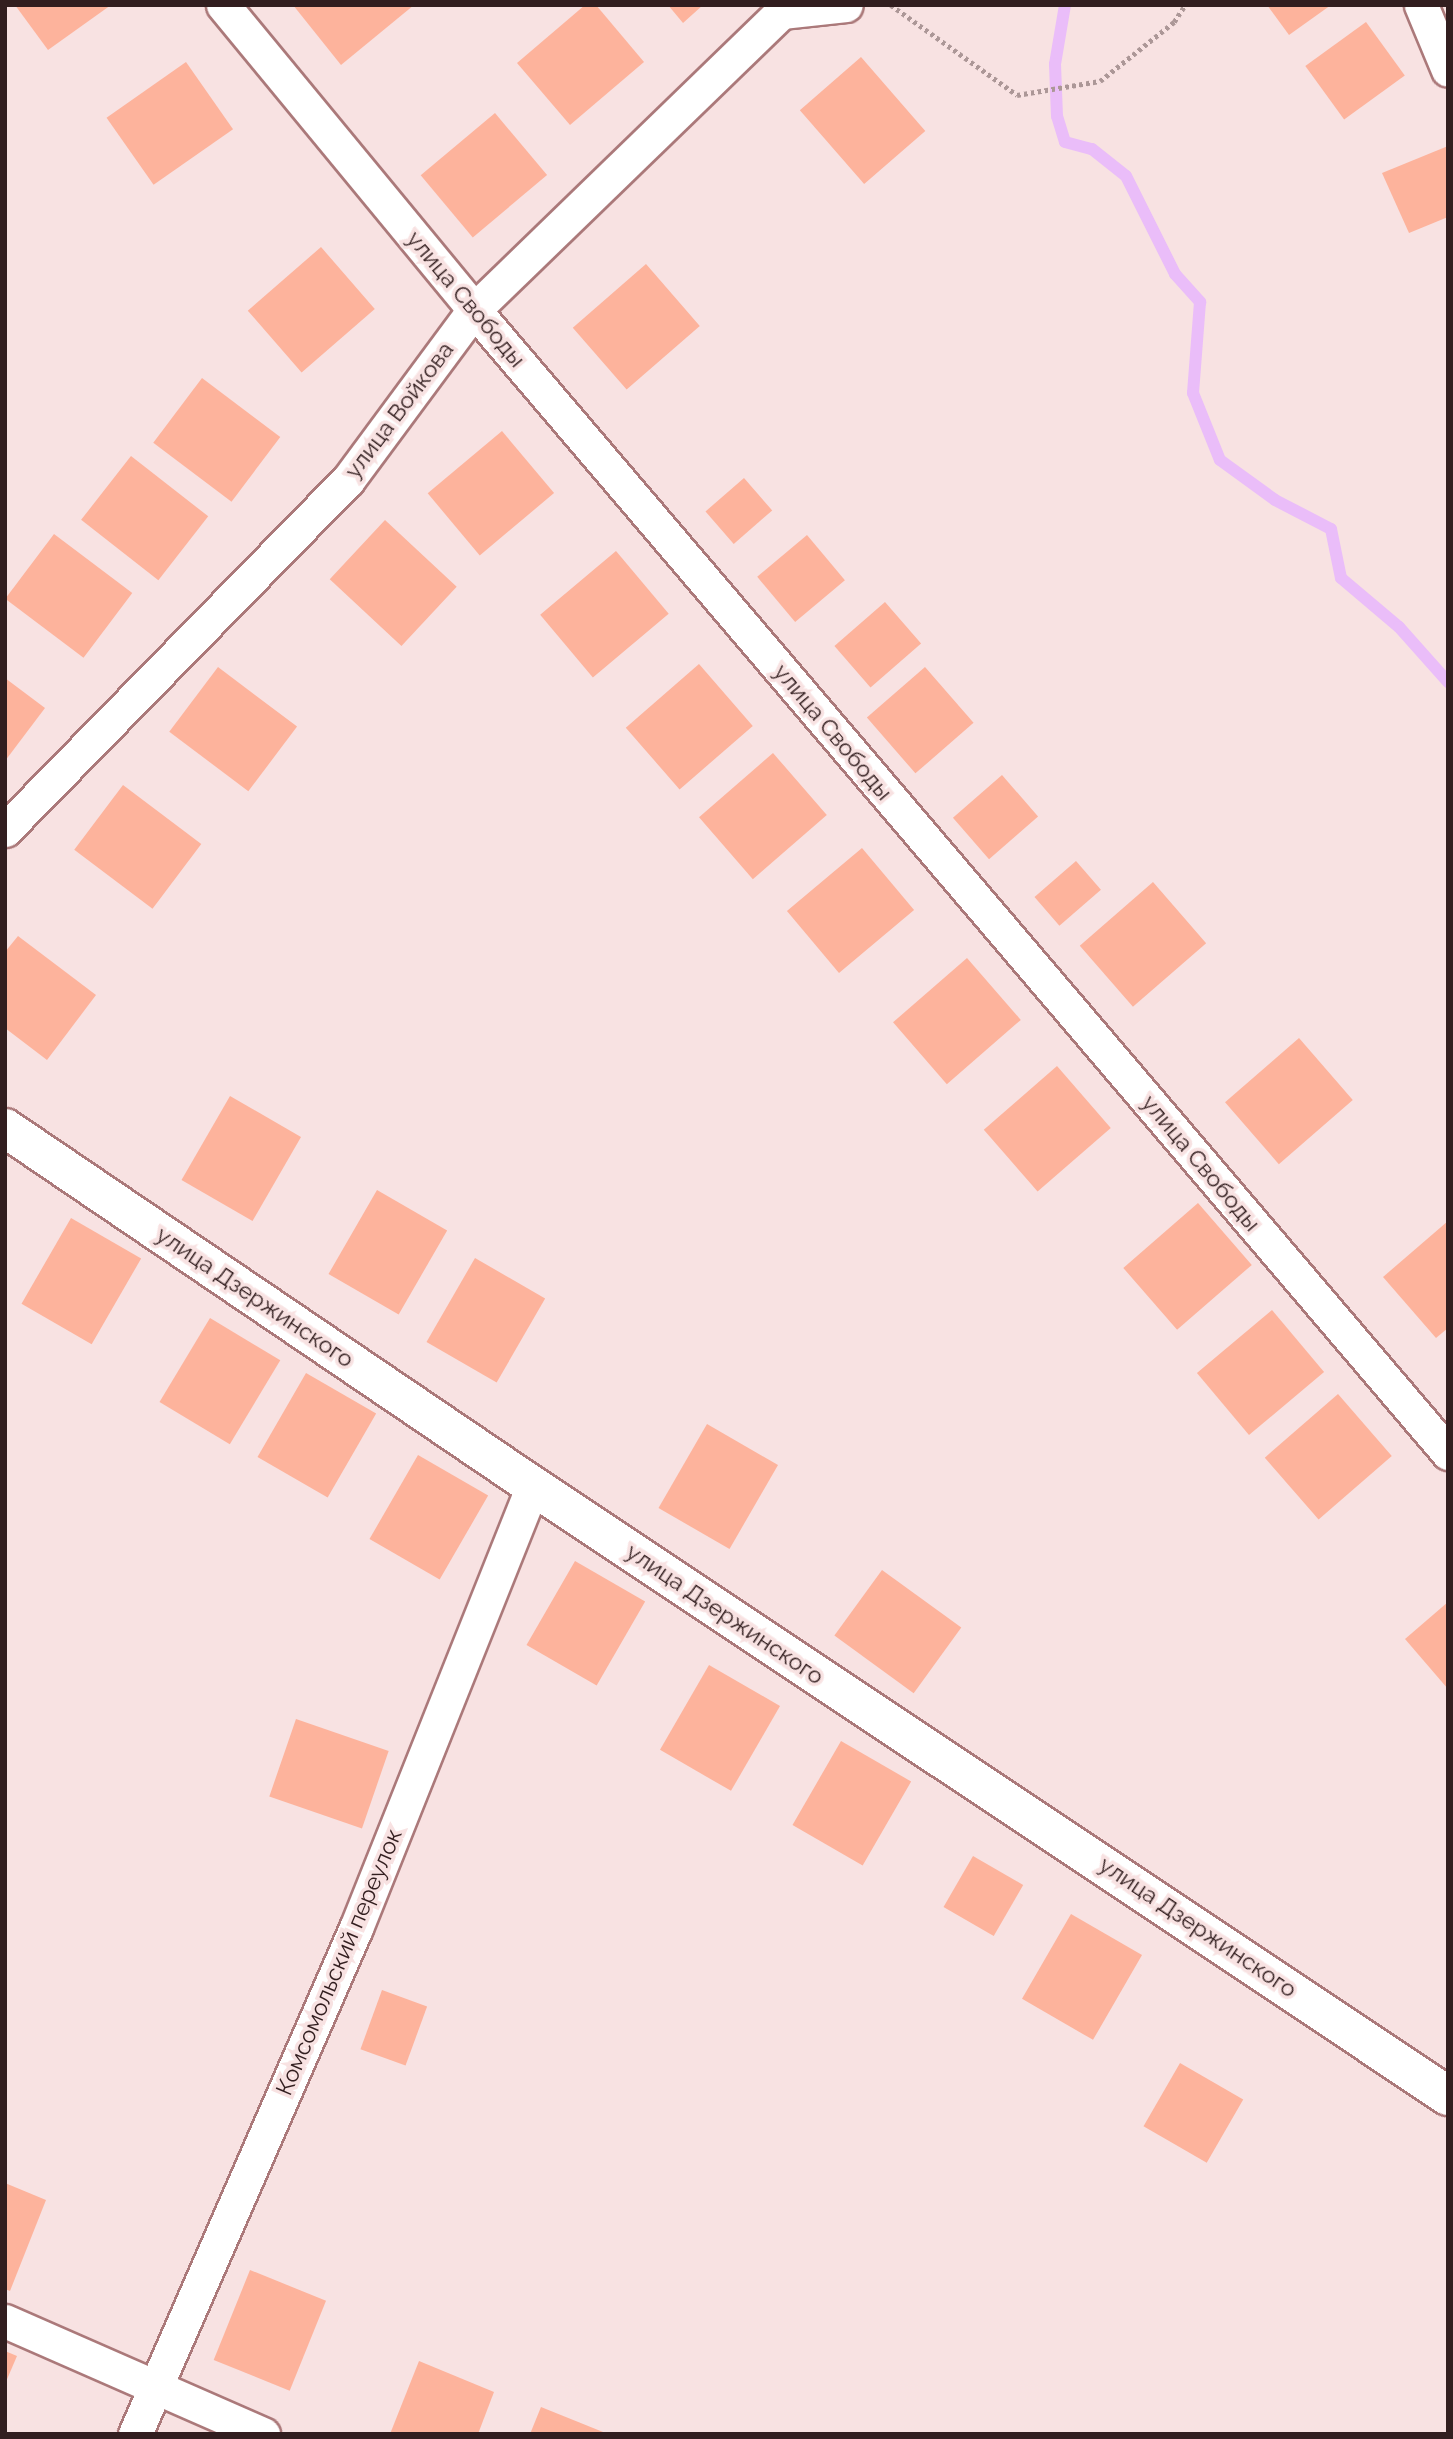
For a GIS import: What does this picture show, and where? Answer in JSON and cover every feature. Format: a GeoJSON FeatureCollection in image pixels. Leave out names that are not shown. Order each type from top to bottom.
{"type":"FeatureCollection","features":[{"type":"Feature","properties":{"kind":"street","name":"улица Свободы"},"geometry":{"type":"LineString","coordinates":[[223,5],[474,310],[1448,1453]]}},
{"type":"Feature","properties":{"kind":"street","name":"улица Войкова"},"geometry":{"type":"LineString","coordinates":[[5,830],[348,480],[474,310],[782,12],[846,5]]}},
{"type":"Feature","properties":{"kind":"street"},"geometry":{"type":"LineString","coordinates":[[1421,5],[1448,70]]}},
{"type":"Feature","properties":{"kind":"street","name":"улица Дзержинского"},"geometry":{"type":"LineString","coordinates":[[5,1128],[533,1486],[1448,2095]]}},
{"type":"Feature","properties":{"kind":"street","name":"Комсомольский переулок"},"geometry":{"type":"LineString","coordinates":[[135,2434],[152,2388],[356,1928],[533,1486]]}},
{"type":"Feature","properties":{"kind":"street"},"geometry":{"type":"LineString","coordinates":[[5,2321],[152,2388],[262,2434]]}},
{"type":"Feature","properties":{"kind":"path"},"geometry":{"type":"LineString","coordinates":[[891,5],[1017,95],[1100,81],[1174,22],[1185,5]]}},
{"type":"Feature","properties":{"kind":"building"},"geometry":{"type":"Polygon","coordinates":[[[15,5],[111,5],[48,50],[15,5]]]}},
{"type":"Feature","properties":{"kind":"building"},"geometry":{"type":"Polygon","coordinates":[[[293,5],[414,5],[341,65],[293,5]]]}},
{"type":"Feature","properties":{"kind":"building"},"geometry":{"type":"Polygon","coordinates":[[[585,5],[596,5],[644,62],[570,125],[517,63],[585,5]]]}},
{"type":"Feature","properties":{"kind":"building"},"geometry":{"type":"Polygon","coordinates":[[[668,5],[703,5],[683,23],[668,5]]]}},
{"type":"Feature","properties":{"kind":"building"},"geometry":{"type":"Polygon","coordinates":[[[1267,5],[1331,5],[1289,35],[1267,5]]]}},
{"type":"Feature","properties":{"kind":"building"},"geometry":{"type":"Polygon","coordinates":[[[1366,22],[1405,75],[1344,119],[1305,66],[1366,22]]]}},
{"type":"Feature","properties":{"kind":"building"},"geometry":{"type":"Polygon","coordinates":[[[861,57],[925,131],[864,184],[800,110],[861,57]]]}},
{"type":"Feature","properties":{"kind":"building"},"geometry":{"type":"Polygon","coordinates":[[[186,62],[233,129],[154,185],[107,118],[186,62]]]}},
{"type":"Feature","properties":{"kind":"building"},"geometry":{"type":"Polygon","coordinates":[[[495,113],[547,175],[473,237],[421,175],[495,113]]]}},
{"type":"Feature","properties":{"kind":"building"},"geometry":{"type":"Polygon","coordinates":[[[1448,146],[1448,217],[1409,233],[1382,173],[1448,146]]]}},
{"type":"Feature","properties":{"kind":"building"},"geometry":{"type":"Polygon","coordinates":[[[321,247],[375,309],[302,373],[248,311],[321,247]]]}},
{"type":"Feature","properties":{"kind":"building"},"geometry":{"type":"Polygon","coordinates":[[[646,264],[700,326],[627,390],[573,328],[646,264]]]}},
{"type":"Feature","properties":{"kind":"building"},"geometry":{"type":"Polygon","coordinates":[[[202,378],[280,437],[232,502],[153,443],[202,378]]]}},
{"type":"Feature","properties":{"kind":"building"},"geometry":{"type":"Polygon","coordinates":[[[502,431],[554,493],[480,555],[428,493],[502,431]]]}},
{"type":"Feature","properties":{"kind":"building"},"geometry":{"type":"Polygon","coordinates":[[[131,456],[208,516],[158,580],[81,520],[131,456]]]}},
{"type":"Feature","properties":{"kind":"building"},"geometry":{"type":"Polygon","coordinates":[[[744,478],[772,510],[734,544],[706,511],[744,478]]]}},
{"type":"Feature","properties":{"kind":"building"},"geometry":{"type":"Polygon","coordinates":[[[385,520],[457,587],[401,646],[330,579],[385,520]]]}},
{"type":"Feature","properties":{"kind":"building"},"geometry":{"type":"Polygon","coordinates":[[[54,534],[132,593],[84,658],[5,599],[54,534]]]}},
{"type":"Feature","properties":{"kind":"building"},"geometry":{"type":"Polygon","coordinates":[[[807,535],[845,580],[795,622],[757,577],[807,535]]]}},
{"type":"Feature","properties":{"kind":"building"},"geometry":{"type":"Polygon","coordinates":[[[616,551],[669,614],[593,677],[540,615],[616,551]]]}},
{"type":"Feature","properties":{"kind":"building"},"geometry":{"type":"Polygon","coordinates":[[[885,602],[921,644],[871,687],[834,646],[885,602]]]}},
{"type":"Feature","properties":{"kind":"building"},"geometry":{"type":"Polygon","coordinates":[[[699,664],[753,726],[680,790],[626,728],[699,664]]]}},
{"type":"Feature","properties":{"kind":"building"},"geometry":{"type":"Polygon","coordinates":[[[218,667],[297,727],[248,791],[169,732],[218,667]]]}},
{"type":"Feature","properties":{"kind":"building"},"geometry":{"type":"Polygon","coordinates":[[[925,667],[974,723],[915,773],[867,718],[925,667]]]}},
{"type":"Feature","properties":{"kind":"building"},"geometry":{"type":"Polygon","coordinates":[[[5,678],[45,708],[5,761],[5,678]]]}},
{"type":"Feature","properties":{"kind":"building"},"geometry":{"type":"Polygon","coordinates":[[[773,753],[827,815],[753,879],[699,817],[773,753]]]}},
{"type":"Feature","properties":{"kind":"building"},"geometry":{"type":"Polygon","coordinates":[[[1002,775],[1038,817],[989,859],[953,818],[1002,775]]]}},
{"type":"Feature","properties":{"kind":"building"},"geometry":{"type":"Polygon","coordinates":[[[123,785],[201,844],[153,909],[74,850],[123,785]]]}},
{"type":"Feature","properties":{"kind":"building"},"geometry":{"type":"Polygon","coordinates":[[[862,848],[914,910],[839,973],[787,911],[862,848]]]}},
{"type":"Feature","properties":{"kind":"building"},"geometry":{"type":"Polygon","coordinates":[[[1076,861],[1101,890],[1059,926],[1034,897],[1076,861]]]}},
{"type":"Feature","properties":{"kind":"building"},"geometry":{"type":"Polygon","coordinates":[[[1153,882],[1206,943],[1133,1007],[1080,946],[1153,882]]]}},
{"type":"Feature","properties":{"kind":"building"},"geometry":{"type":"Polygon","coordinates":[[[18,936],[96,995],[47,1060],[5,1028],[5,952],[18,936]]]}},
{"type":"Feature","properties":{"kind":"building"},"geometry":{"type":"Polygon","coordinates":[[[967,958],[1021,1020],[947,1084],[893,1022],[967,958]]]}},
{"type":"Feature","properties":{"kind":"building"},"geometry":{"type":"Polygon","coordinates":[[[1299,1038],[1353,1100],[1279,1164],[1225,1102],[1299,1038]]]}},
{"type":"Feature","properties":{"kind":"building"},"geometry":{"type":"Polygon","coordinates":[[[1057,1066],[1111,1128],[1038,1192],[984,1130],[1057,1066]]]}},
{"type":"Feature","properties":{"kind":"building"},"geometry":{"type":"Polygon","coordinates":[[[230,1096],[301,1137],[253,1221],[181,1180],[230,1096]]]}},
{"type":"Feature","properties":{"kind":"building"},"geometry":{"type":"Polygon","coordinates":[[[377,1190],[447,1230],[399,1315],[328,1274],[377,1190]]]}},
{"type":"Feature","properties":{"kind":"building"},"geometry":{"type":"Polygon","coordinates":[[[1198,1203],[1252,1265],[1177,1330],[1123,1268],[1198,1203]]]}},
{"type":"Feature","properties":{"kind":"building"},"geometry":{"type":"Polygon","coordinates":[[[71,1218],[141,1258],[92,1344],[22,1304],[71,1218]]]}},
{"type":"Feature","properties":{"kind":"building"},"geometry":{"type":"Polygon","coordinates":[[[1448,1221],[1448,1328],[1436,1338],[1383,1277],[1448,1221]]]}},
{"type":"Feature","properties":{"kind":"building"},"geometry":{"type":"Polygon","coordinates":[[[475,1258],[545,1298],[497,1383],[426,1342],[475,1258]]]}},
{"type":"Feature","properties":{"kind":"building"},"geometry":{"type":"Polygon","coordinates":[[[1272,1310],[1324,1372],[1249,1435],[1197,1373],[1272,1310]]]}},
{"type":"Feature","properties":{"kind":"building"},"geometry":{"type":"Polygon","coordinates":[[[210,1318],[280,1360],[230,1444],[160,1402],[210,1318]]]}},
{"type":"Feature","properties":{"kind":"building"},"geometry":{"type":"Polygon","coordinates":[[[306,1373],[376,1414],[328,1498],[258,1457],[306,1373]]]}},
{"type":"Feature","properties":{"kind":"building"},"geometry":{"type":"Polygon","coordinates":[[[1338,1394],[1392,1456],[1319,1520],[1265,1458],[1338,1394]]]}},
{"type":"Feature","properties":{"kind":"building"},"geometry":{"type":"Polygon","coordinates":[[[707,1424],[778,1465],[730,1549],[658,1508],[707,1424]]]}},
{"type":"Feature","properties":{"kind":"building"},"geometry":{"type":"Polygon","coordinates":[[[418,1455],[488,1496],[440,1580],[370,1539],[418,1455]]]}},
{"type":"Feature","properties":{"kind":"building"},"geometry":{"type":"Polygon","coordinates":[[[575,1561],[645,1602],[597,1686],[526,1645],[575,1561]]]}},
{"type":"Feature","properties":{"kind":"building"},"geometry":{"type":"Polygon","coordinates":[[[882,1570],[961,1628],[914,1693],[834,1636],[882,1570]]]}},
{"type":"Feature","properties":{"kind":"building"},"geometry":{"type":"Polygon","coordinates":[[[1448,1602],[1448,1689],[1405,1639],[1448,1602]]]}},
{"type":"Feature","properties":{"kind":"building"},"geometry":{"type":"Polygon","coordinates":[[[709,1665],[780,1706],[731,1791],[660,1750],[709,1665]]]}},
{"type":"Feature","properties":{"kind":"building"},"geometry":{"type":"Polygon","coordinates":[[[296,1719],[389,1751],[362,1828],[269,1797],[296,1719]]]}},
{"type":"Feature","properties":{"kind":"building"},"geometry":{"type":"Polygon","coordinates":[[[841,1741],[911,1782],[863,1866],[792,1825],[841,1741]]]}},
{"type":"Feature","properties":{"kind":"building"},"geometry":{"type":"Polygon","coordinates":[[[973,1856],[1023,1885],[994,1936],[944,1907],[973,1856]]]}},
{"type":"Feature","properties":{"kind":"building"},"geometry":{"type":"Polygon","coordinates":[[[1071,1914],[1142,1955],[1093,2040],[1022,1999],[1071,1914]]]}},
{"type":"Feature","properties":{"kind":"building"},"geometry":{"type":"Polygon","coordinates":[[[382,1990],[427,2006],[406,2066],[360,2049],[382,1990]]]}},
{"type":"Feature","properties":{"kind":"building"},"geometry":{"type":"Polygon","coordinates":[[[1180,2063],[1243,2100],[1207,2163],[1144,2126],[1180,2063]]]}},
{"type":"Feature","properties":{"kind":"building"},"geometry":{"type":"Polygon","coordinates":[[[5,2183],[46,2200],[10,2291],[5,2289],[5,2183]]]}},
{"type":"Feature","properties":{"kind":"building"},"geometry":{"type":"Polygon","coordinates":[[[250,2270],[326,2301],[290,2391],[214,2360],[250,2270]]]}},
{"type":"Feature","properties":{"kind":"building"},"geometry":{"type":"Polygon","coordinates":[[[5,2351],[17,2356],[5,2384],[5,2351]]]}},
{"type":"Feature","properties":{"kind":"building"},"geometry":{"type":"Polygon","coordinates":[[[419,2361],[494,2392],[478,2434],[390,2434],[419,2361]]]}},
{"type":"Feature","properties":{"kind":"building"},"geometry":{"type":"Polygon","coordinates":[[[541,2407],[608,2434],[530,2434],[541,2407]]]}},
{"type":"Feature","properties":{"kind":"waterway"},"geometry":{"type":"LineString","coordinates":[[1065,5],[1055,64],[1057,116],[1065,142],[1092,149],[1126,176],[1175,274],[1200,302],[1193,393],[1220,460],[1275,500],[1331,529],[1341,578],[1399,627],[1448,682]]}}]}
